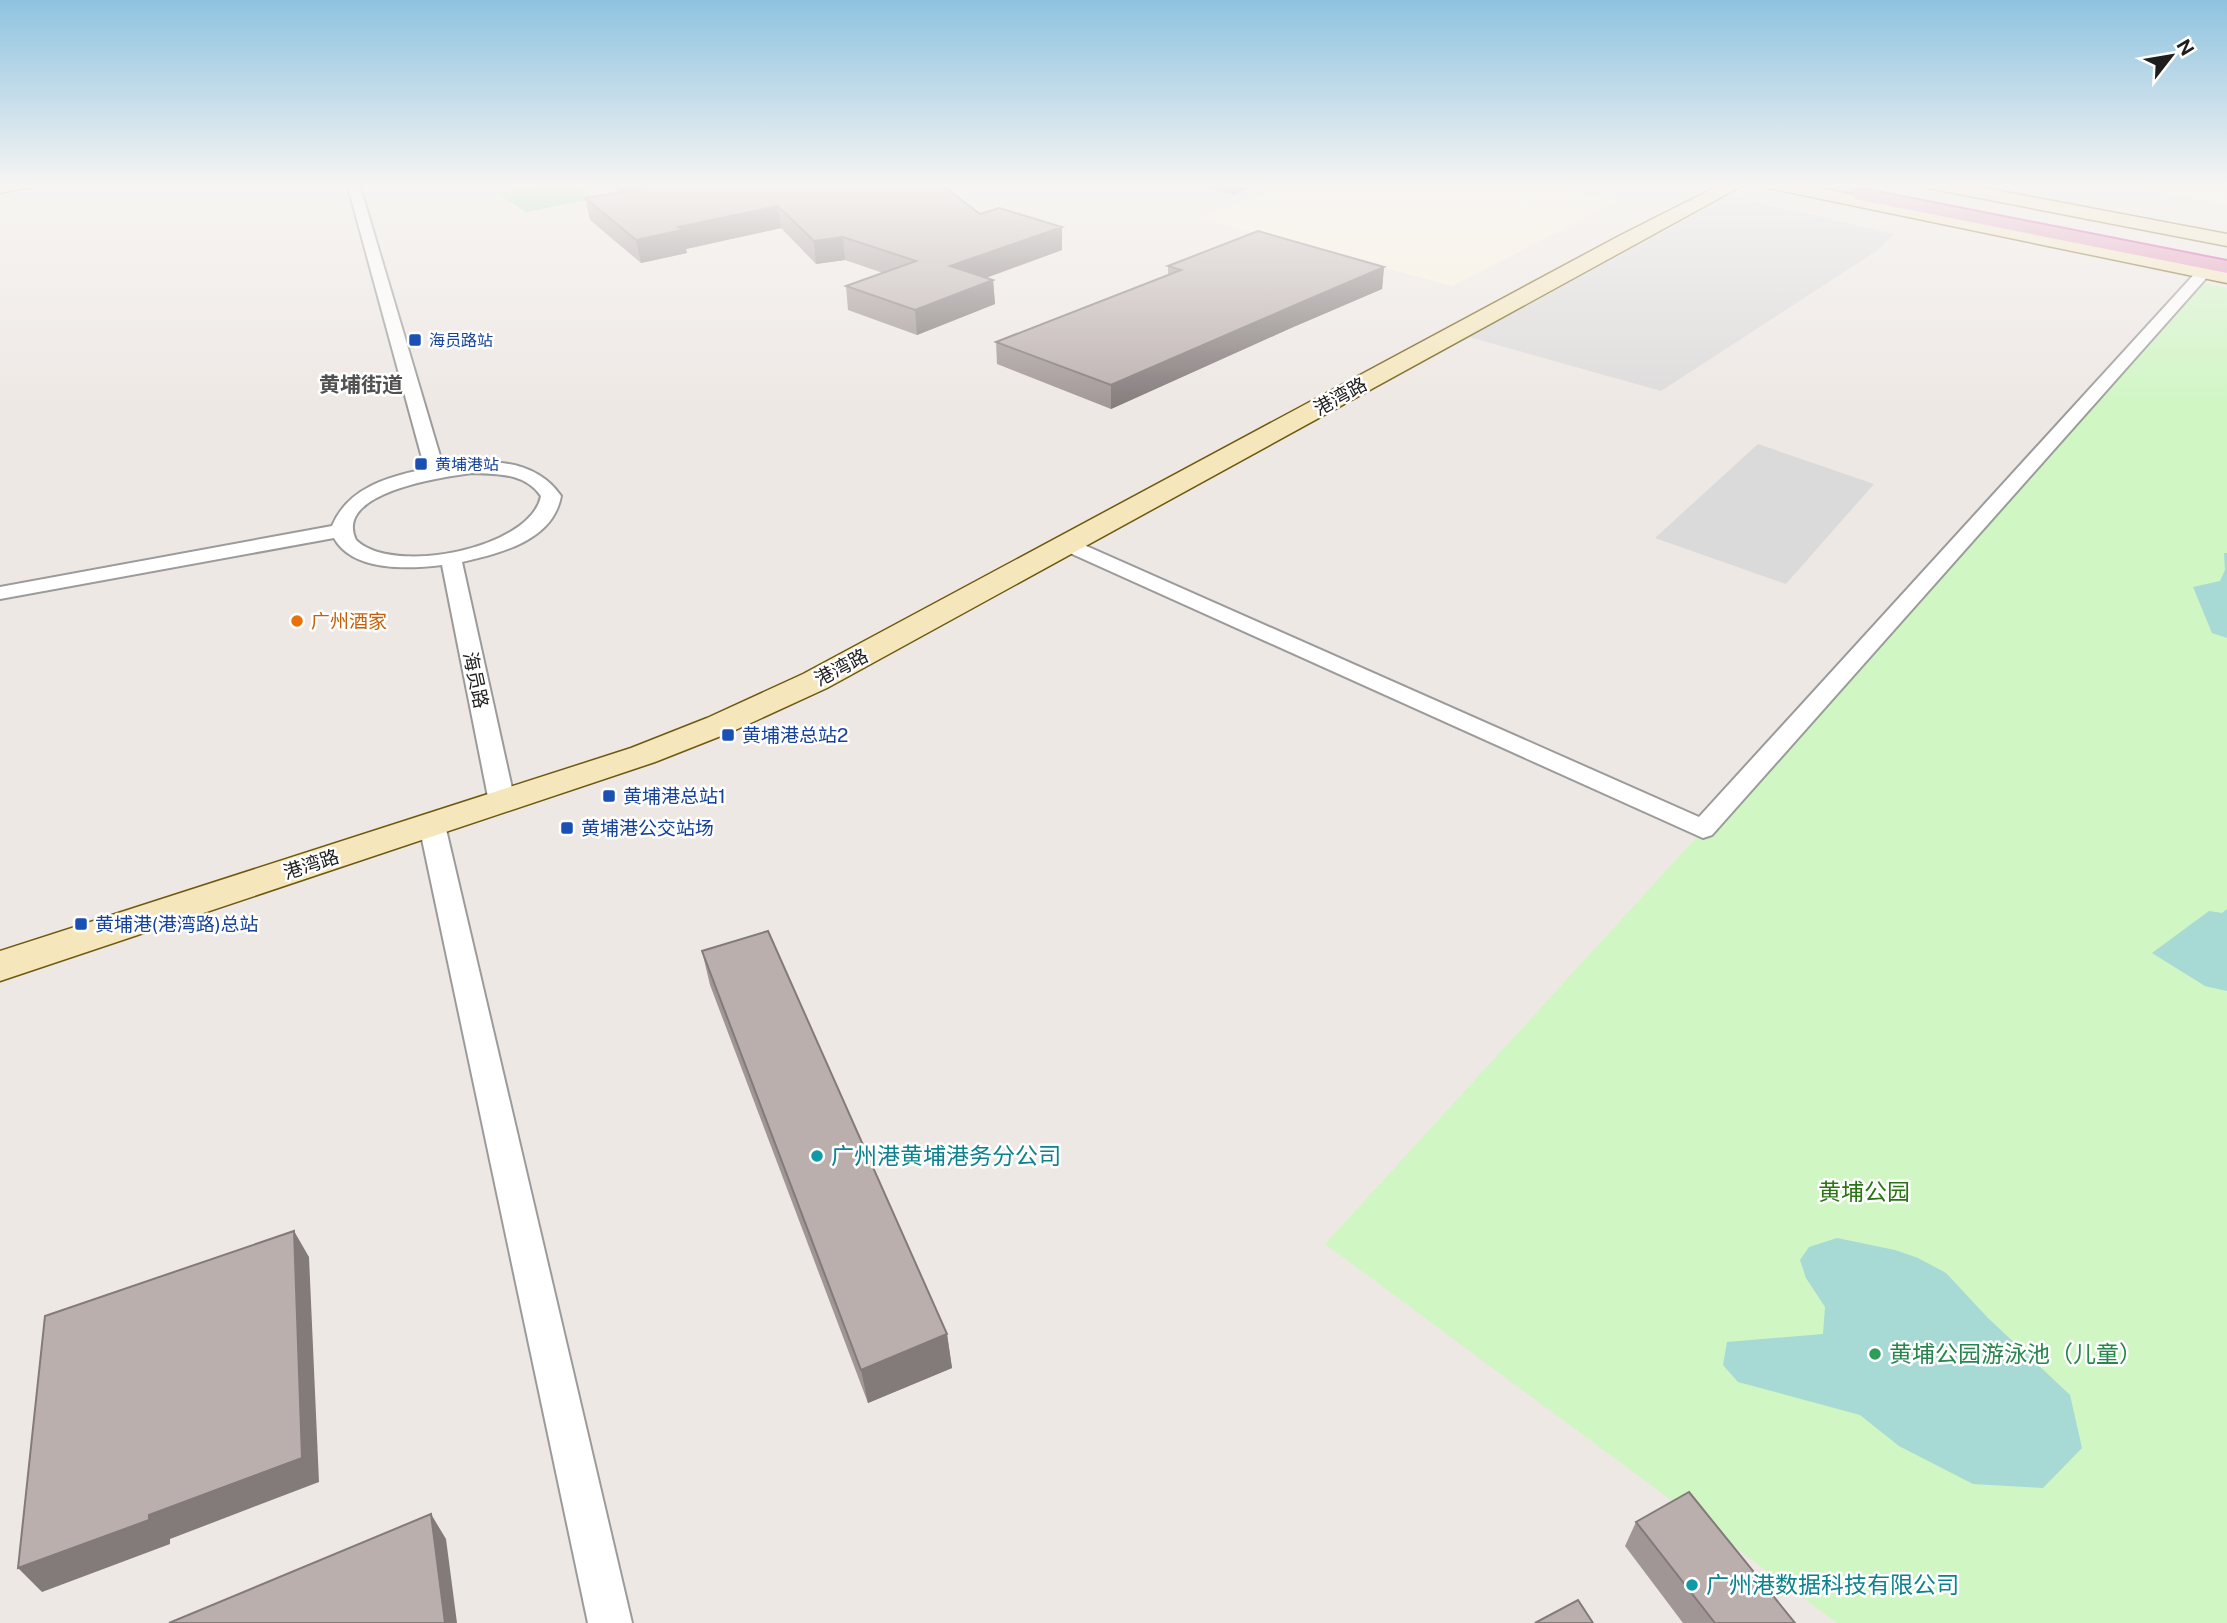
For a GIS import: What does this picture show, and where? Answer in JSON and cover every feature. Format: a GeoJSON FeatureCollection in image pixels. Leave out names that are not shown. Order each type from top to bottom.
{"type":"FeatureCollection","features":[{"type":"Feature","properties":{"kind":"highway"},"geometry":{"type":"LineString","coordinates":[[2158,259],[2219,272]]}},
{"type":"Feature","properties":{"kind":"street"},"geometry":{"type":"LineString","coordinates":[[376,259],[435,471]]}},
{"type":"Feature","properties":{"kind":"street","name":"港湾路"},"geometry":{"type":"LineString","coordinates":[[0,966],[643,755],[743,715],[816,681],[1592,259]]}},
{"type":"Feature","properties":{"kind":"street"},"geometry":{"type":"LineString","coordinates":[[2151,259],[2219,272]]}},
{"type":"Feature","properties":{"kind":"street"},"geometry":{"type":"LineString","coordinates":[[1068,545],[1703,829],[2219,272]]}},
{"type":"Feature","properties":{"kind":"street"},"geometry":{"type":"LineString","coordinates":[[472,467],[502,468],[527,474],[544,484],[551,496],[547,511],[532,527],[507,541],[475,553],[451,558],[403,561],[373,557],[351,548],[342,530],[343,519],[357,503],[379,489],[435,471],[472,467]]}},
{"type":"Feature","properties":{"kind":"street"},"geometry":{"type":"LineString","coordinates":[[0,593],[342,530]]}},
{"type":"Feature","properties":{"kind":"street","name":"海员路"},"geometry":{"type":"LineString","coordinates":[[451,558],[502,802]]}},
{"type":"Feature","properties":{"kind":"street"},"geometry":{"type":"LineString","coordinates":[[432,825],[610,1623]]}},
{"type":"Feature","properties":{"kind":"shaded area"},"geometry":{"type":"Polygon","coordinates":[[[1351,259],[1506,259],[1452,286],[1351,259]]]}},
{"type":"Feature","properties":{"kind":"shaded area"},"geometry":{"type":"Polygon","coordinates":[[[1613,259],[1865,259],[1661,391],[1469,337],[1613,259]]]}},
{"type":"Feature","properties":{"kind":"shaded area"},"geometry":{"type":"Polygon","coordinates":[[[1758,444],[1874,484],[1786,584],[1655,538],[1758,444]]]}},
{"type":"Feature","properties":{"kind":"green space","name":"黄埔公园"},"geometry":{"type":"Polygon","coordinates":[[[2203,283],[2227,288],[2227,1623],[1837,1623],[1325,1244],[2203,283]]]}},
{"type":"Feature","properties":{"kind":"water"},"geometry":{"type":"Polygon","coordinates":[[[2224,553],[2227,553],[2227,638],[2212,633],[2193,587],[2220,581],[2225,570],[2224,553]]]}},
{"type":"Feature","properties":{"kind":"water"},"geometry":{"type":"Polygon","coordinates":[[[2227,909],[2227,991],[2205,986],[2152,953],[2209,911],[2222,913],[2227,909]]]}},
{"type":"Feature","properties":{"kind":"water","name":"黄埔公园游泳池（儿童）"},"geometry":{"type":"Polygon","coordinates":[[[1837,1238],[1895,1250],[1918,1258],[1946,1273],[1988,1318],[2070,1395],[2082,1448],[2043,1488],[1973,1484],[1899,1446],[1860,1415],[1738,1382],[1723,1365],[1727,1342],[1823,1334],[1825,1307],[1806,1278],[1800,1260],[1809,1247],[1837,1238]]]}},
{"type":"Feature","properties":{"kind":"building"},"geometry":{"type":"Polygon","coordinates":[[[909,259],[971,259],[950,266],[993,280],[915,310],[846,286],[916,261],[909,259]]]}},
{"type":"Feature","properties":{"kind":"building"},"geometry":{"type":"Polygon","coordinates":[[[1187,259],[1355,259],[1384,267],[1111,385],[996,342],[1181,270],[1168,266],[1187,259]]]}},
{"type":"Feature","properties":{"kind":"building","name":"广州港黄埔港务分公司"},"geometry":{"type":"Polygon","coordinates":[[[768,931],[947,1334],[861,1370],[702,951],[768,931]]]}},
{"type":"Feature","properties":{"kind":"building"},"geometry":{"type":"Polygon","coordinates":[[[294,1231],[302,1458],[149,1515],[149,1520],[18,1568],[45,1316],[294,1231]]]}},
{"type":"Feature","properties":{"kind":"building"},"geometry":{"type":"Polygon","coordinates":[[[1689,1492],[1795,1623],[1715,1623],[1636,1522],[1689,1492]]]}},
{"type":"Feature","properties":{"kind":"building"},"geometry":{"type":"Polygon","coordinates":[[[431,1514],[445,1623],[169,1623],[431,1514]]]}},
{"type":"Feature","properties":{"kind":"building"},"geometry":{"type":"Polygon","coordinates":[[[1578,1600],[1593,1623],[1535,1623],[1578,1600]]]}},
{"type":"Feature","properties":{"kind":"place","name":"海员路站"},"geometry":{"type":"Point","coordinates":[415,340]}},
{"type":"Feature","properties":{"kind":"place","name":"黄埔港站"},"geometry":{"type":"Point","coordinates":[421,464]}},
{"type":"Feature","properties":{"kind":"place","name":"广州酒家"},"geometry":{"type":"Point","coordinates":[297,621]}},
{"type":"Feature","properties":{"kind":"place","name":"黄埔港总站2"},"geometry":{"type":"Point","coordinates":[728,735]}},
{"type":"Feature","properties":{"kind":"place","name":"黄埔港总站1"},"geometry":{"type":"Point","coordinates":[609,796]}},
{"type":"Feature","properties":{"kind":"place","name":"黄埔港公交站场"},"geometry":{"type":"Point","coordinates":[567,828]}},
{"type":"Feature","properties":{"kind":"place","name":"黄埔港(港湾路)总站"},"geometry":{"type":"Point","coordinates":[81,924]}},
{"type":"Feature","properties":{"kind":"place","name":"广州港黄埔港务分公司"},"geometry":{"type":"Point","coordinates":[817,1156]}},
{"type":"Feature","properties":{"kind":"place","name":"黄埔公园游泳池（儿童）"},"geometry":{"type":"Point","coordinates":[1875,1354]}},
{"type":"Feature","properties":{"kind":"place","name":"广州港数据科技有限公司"},"geometry":{"type":"Point","coordinates":[1692,1585]}},
{"type":"Feature","properties":{"kind":"district","name":"黄埔街道"},"geometry":{"type":"Point","coordinates":[361,385]}}]}
